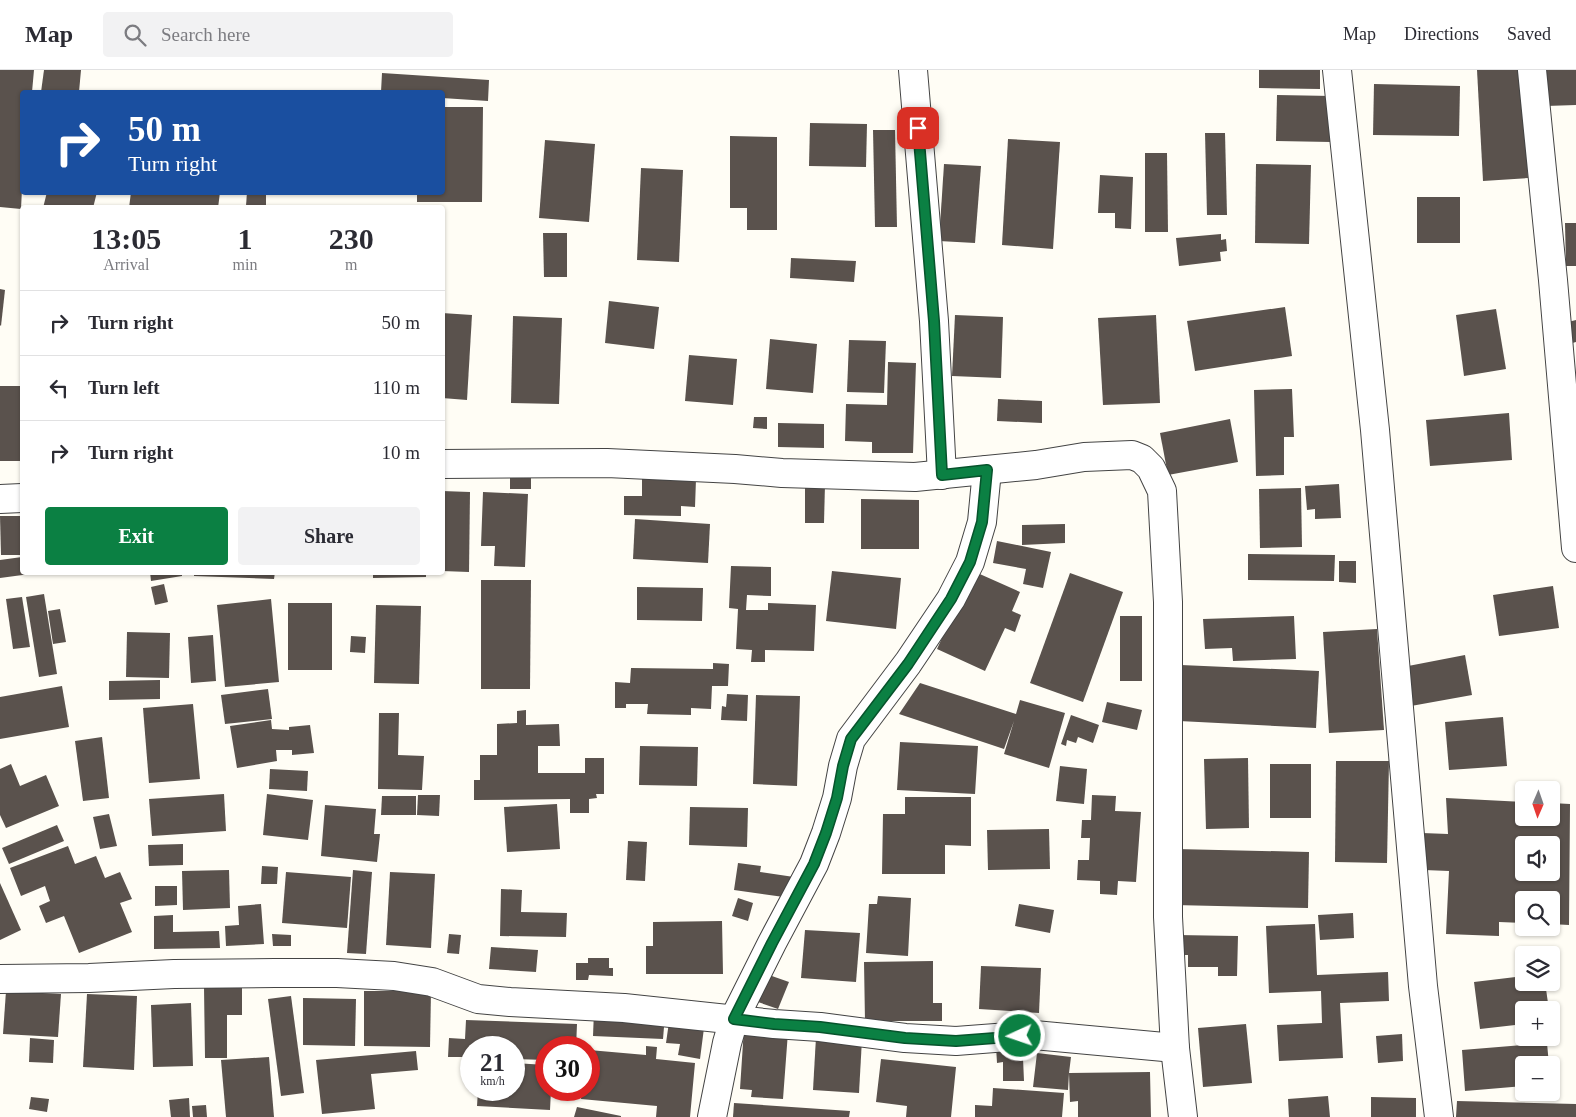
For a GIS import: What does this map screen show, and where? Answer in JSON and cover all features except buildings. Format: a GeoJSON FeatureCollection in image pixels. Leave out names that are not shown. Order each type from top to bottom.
{"type":"FeatureCollection","features":[{"type":"Feature","properties":{"kind":"street"},"geometry":{"type":"LineString","coordinates":[[913,70],[934,321],[942,475]]}},
{"type":"Feature","properties":{"kind":"street"},"geometry":{"type":"LineString","coordinates":[[1337,70],[1375,430],[1423,986],[1439,1117]]}},
{"type":"Feature","properties":{"kind":"street"},"geometry":{"type":"LineString","coordinates":[[1532,70],[1552,270],[1576,548]]}},
{"type":"Feature","properties":{"kind":"street"},"geometry":{"type":"LineString","coordinates":[[445,464],[607,463],[856,477],[915,478],[1036,465],[1084,457],[1132,455],[1142,459],[1151,468],[1162,491],[1168,602],[1168,917],[1175,1048],[1183,1117]]}},
{"type":"Feature","properties":{"kind":"street"},"geometry":{"type":"LineString","coordinates":[[712,1117],[727,1043],[734,1019],[814,864],[837,798],[843,766],[851,739],[908,664],[951,599],[970,562],[982,522],[987,470]]}},
{"type":"Feature","properties":{"kind":"street"},"geometry":{"type":"LineString","coordinates":[[0,499],[20,498]]}},
{"type":"Feature","properties":{"kind":"street"},"geometry":{"type":"LineString","coordinates":[[0,979],[230,973],[394,976],[432,982],[478,999],[510,1002],[624,1008],[820,1027],[905,1038],[956,1041],[1034,1035],[1175,1048]]}},
{"type":"Feature","properties":{"kind":"route"},"geometry":{"type":"LineString","coordinates":[[918,128],[934,321],[942,475],[987,470],[982,522],[970,562],[951,599],[908,664],[851,739],[843,766],[837,798],[814,864],[734,1019],[820,1027],[905,1038],[956,1041],[1020,1036]]}}]}
